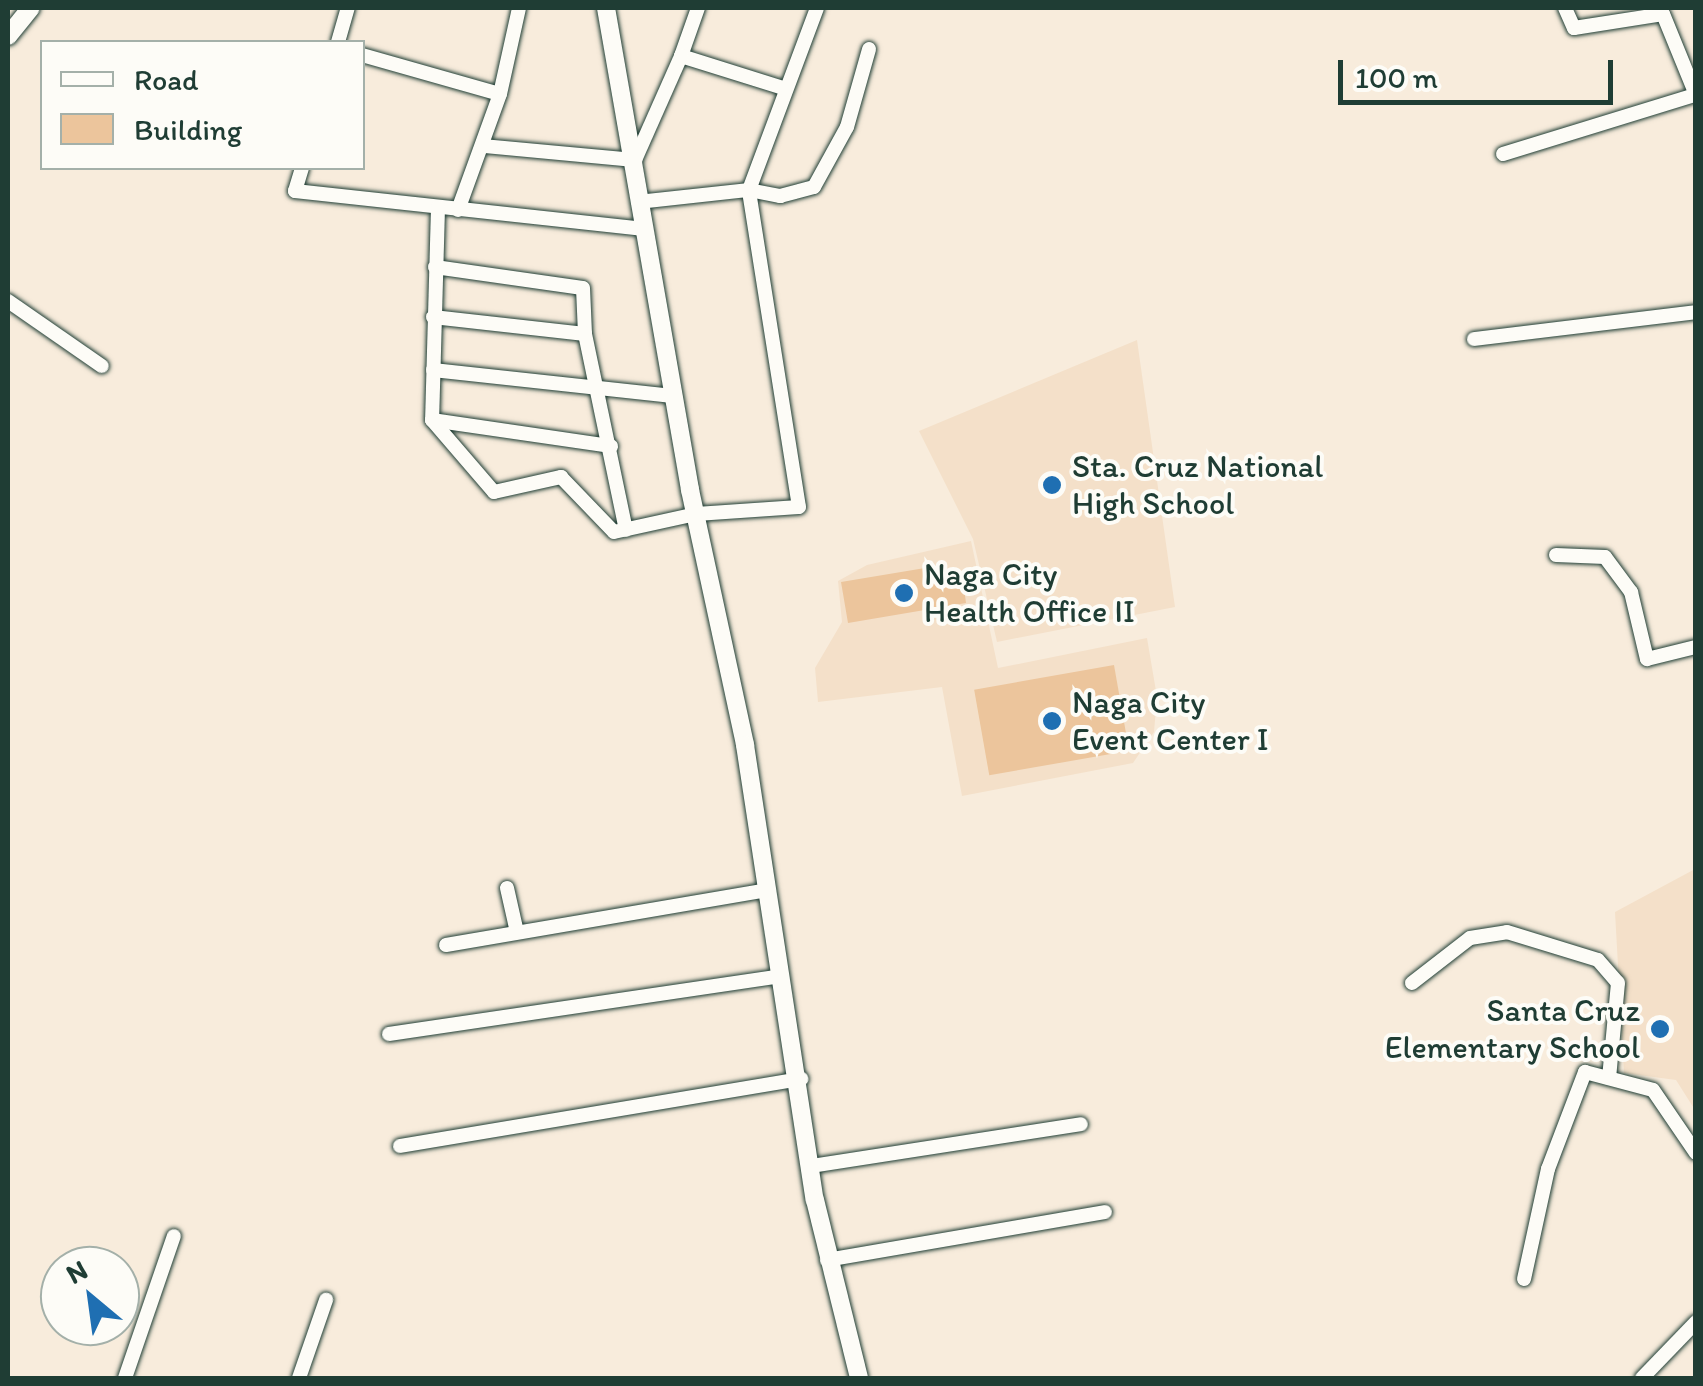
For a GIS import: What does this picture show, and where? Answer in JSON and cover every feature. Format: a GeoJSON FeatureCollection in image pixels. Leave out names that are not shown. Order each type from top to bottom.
{"type":"FeatureCollection","features":[{"type":"Feature","properties":{"kind":"street"},"geometry":{"type":"LineString","coordinates":[[8,36],[30,8]]}},
{"type":"Feature","properties":{"kind":"street"},"geometry":{"type":"LineString","coordinates":[[339,40],[348,8]]}},
{"type":"Feature","properties":{"kind":"street"},"geometry":{"type":"LineString","coordinates":[[458,210],[500,94],[519,8]]}},
{"type":"Feature","properties":{"kind":"street"},"geometry":{"type":"LineString","coordinates":[[606,8],[636,160],[642,229],[768,890],[801,1079],[826,1260],[859,1378]]}},
{"type":"Feature","properties":{"kind":"street"},"geometry":{"type":"LineString","coordinates":[[636,160],[682,56],[698,8]]}},
{"type":"Feature","properties":{"kind":"street"},"geometry":{"type":"LineString","coordinates":[[438,208],[432,420],[494,492],[561,477],[602,526],[626,530],[696,514],[799,507],[749,190],[817,8]]}},
{"type":"Feature","properties":{"kind":"street"},"geometry":{"type":"LineString","coordinates":[[1503,154],[1695,95],[1664,14],[1574,28],[1565,8]]}},
{"type":"Feature","properties":{"kind":"street"},"geometry":{"type":"LineString","coordinates":[[638,202],[749,190],[780,196],[814,187],[847,127],[868,48]]}},
{"type":"Feature","properties":{"kind":"street"},"geometry":{"type":"LineString","coordinates":[[365,56],[500,94]]}},
{"type":"Feature","properties":{"kind":"street"},"geometry":{"type":"LineString","coordinates":[[682,56],[786,89]]}},
{"type":"Feature","properties":{"kind":"street"},"geometry":{"type":"LineString","coordinates":[[484,146],[636,160]]}},
{"type":"Feature","properties":{"kind":"street"},"geometry":{"type":"LineString","coordinates":[[301,170],[295,191],[642,229]]}},
{"type":"Feature","properties":{"kind":"street"},"geometry":{"type":"LineString","coordinates":[[435,267],[583,288],[585,334],[601,390],[626,530]]}},
{"type":"Feature","properties":{"kind":"street"},"geometry":{"type":"LineString","coordinates":[[8,301],[102,366]]}},
{"type":"Feature","properties":{"kind":"street"},"geometry":{"type":"LineString","coordinates":[[1474,339],[1696,312]]}},
{"type":"Feature","properties":{"kind":"street"},"geometry":{"type":"LineString","coordinates":[[432,317],[585,334]]}},
{"type":"Feature","properties":{"kind":"street"},"geometry":{"type":"LineString","coordinates":[[432,370],[673,396]]}},
{"type":"Feature","properties":{"kind":"street"},"geometry":{"type":"LineString","coordinates":[[432,420],[611,446]]}},
{"type":"Feature","properties":{"kind":"street"},"geometry":{"type":"LineString","coordinates":[[1556,555],[1605,558],[1631,592],[1646,659],[1696,647]]}},
{"type":"Feature","properties":{"kind":"street"},"geometry":{"type":"LineString","coordinates":[[506,888],[516,928]]}},
{"type":"Feature","properties":{"kind":"street"},"geometry":{"type":"LineString","coordinates":[[446,944],[516,928],[768,890]]}},
{"type":"Feature","properties":{"kind":"street"},"geometry":{"type":"LineString","coordinates":[[1412,983],[1470,938],[1507,932],[1598,960],[1618,983],[1609,1078]]}},
{"type":"Feature","properties":{"kind":"street"},"geometry":{"type":"LineString","coordinates":[[390,1034],[782,976]]}},
{"type":"Feature","properties":{"kind":"street"},"geometry":{"type":"LineString","coordinates":[[1524,1279],[1548,1169],[1585,1072],[1652,1090],[1696,1153]]}},
{"type":"Feature","properties":{"kind":"street"},"geometry":{"type":"LineString","coordinates":[[400,1146],[801,1079]]}},
{"type":"Feature","properties":{"kind":"street"},"geometry":{"type":"LineString","coordinates":[[811,1166],[1081,1124]]}},
{"type":"Feature","properties":{"kind":"street"},"geometry":{"type":"LineString","coordinates":[[826,1260],[1105,1212]]}},
{"type":"Feature","properties":{"kind":"street"},"geometry":{"type":"LineString","coordinates":[[125,1378],[174,1236]]}},
{"type":"Feature","properties":{"kind":"street"},"geometry":{"type":"LineString","coordinates":[[299,1378],[326,1300]]}},
{"type":"Feature","properties":{"kind":"street"},"geometry":{"type":"LineString","coordinates":[[1642,1378],[1696,1322]]}},
{"type":"Feature","properties":{"kind":"shaded area","name":"Sta. Cruz National High School"},"geometry":{"type":"Polygon","coordinates":[[[1137,340],[1175,607],[997,642],[973,539],[919,431],[1137,340]]]}},
{"type":"Feature","properties":{"kind":"shaded area"},"geometry":{"type":"Polygon","coordinates":[[[971,541],[998,668],[1147,638],[1157,697],[1154,732],[1133,763],[962,796],[942,687],[818,702],[815,668],[842,622],[838,581],[867,565],[971,541]]]}},
{"type":"Feature","properties":{"kind":"shaded area","name":"Santa Cruz Elementary School"},"geometry":{"type":"Polygon","coordinates":[[[1695,869],[1695,1110],[1676,1080],[1624,1073],[1615,912],[1695,869]]]}},
{"type":"Feature","properties":{"kind":"building","name":"Naga City Health Office II"},"geometry":{"type":"Polygon","coordinates":[[[943,565],[946,582],[963,580],[966,603],[848,623],[841,582],[943,565]]]}},
{"type":"Feature","properties":{"kind":"building","name":"Naga City Event Center I"},"geometry":{"type":"Polygon","coordinates":[[[1114,665],[1129,751],[989,775],[974,690],[1114,665]]]}},
{"type":"Feature","properties":{"kind":"place","name":"Sta. Cruz National High School"},"geometry":{"type":"Point","coordinates":[1052,485]}},
{"type":"Feature","properties":{"kind":"place","name":"Naga City Health Office II"},"geometry":{"type":"Point","coordinates":[904,593]}},
{"type":"Feature","properties":{"kind":"place","name":"Naga City Event Center I"},"geometry":{"type":"Point","coordinates":[1052,721]}},
{"type":"Feature","properties":{"kind":"place","name":"Santa Cruz Elementary School"},"geometry":{"type":"Point","coordinates":[1660,1029]}}]}
